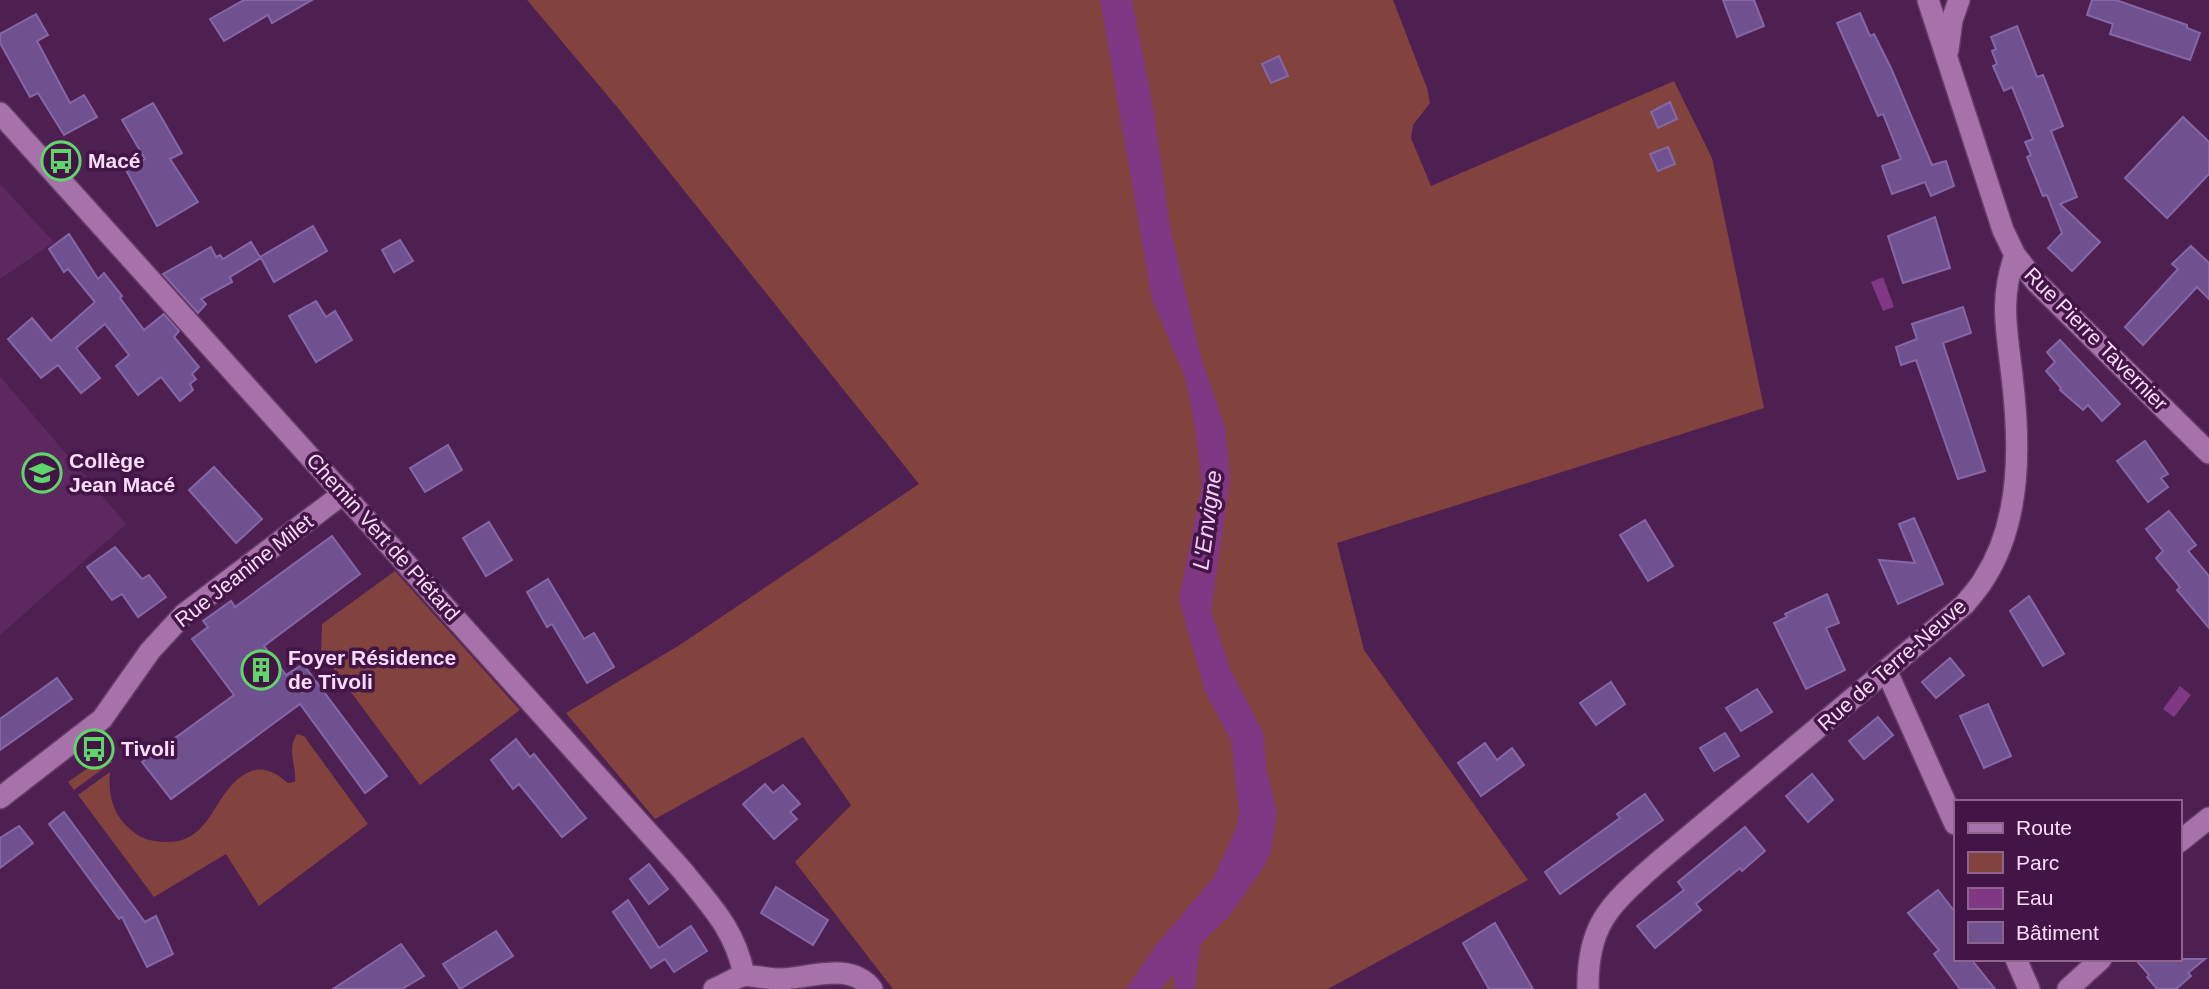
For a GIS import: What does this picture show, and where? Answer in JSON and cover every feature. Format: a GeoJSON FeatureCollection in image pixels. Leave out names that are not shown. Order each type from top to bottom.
{"type":"FeatureCollection","features":[{"type":"Feature","properties":{"kind":"street","name":"Rue Pierre Tavernier"},"geometry":{"type":"LineString","coordinates":[[1928,0],[2003,230],[2015,255],[2036,282],[2209,453]]}},
{"type":"Feature","properties":{"kind":"street","name":"Rue Pierre Tavernier"},"geometry":{"type":"LineString","coordinates":[[1947,55],[1952,20],[1959,0]]}},
{"type":"Feature","properties":{"kind":"street","name":"Chemin Vert de Piétard"},"geometry":{"type":"LineString","coordinates":[[0,113],[682,870],[732,936],[739,951],[744,975]]}},
{"type":"Feature","properties":{"kind":"street","name":"Rue de Terre-Neuve"},"geometry":{"type":"LineString","coordinates":[[1588,989],[1593,936],[1602,918],[1617,900],[1657,863],[1965,604],[1985,579],[2000,547],[2011,513],[2015,470],[2017,414],[2004,308],[2005,288],[2015,255]]}},
{"type":"Feature","properties":{"kind":"street","name":"Rue Jeanine Milet"},"geometry":{"type":"LineString","coordinates":[[0,798],[102,719],[150,651],[184,614],[344,493]]}},
{"type":"Feature","properties":{"kind":"street"},"geometry":{"type":"LineString","coordinates":[[1887,672],[1954,822]]}},
{"type":"Feature","properties":{"kind":"street"},"geometry":{"type":"LineString","coordinates":[[2181,840],[2209,818]]}},
{"type":"Feature","properties":{"kind":"street"},"geometry":{"type":"LineString","coordinates":[[2017,961],[2029,989]]}},
{"type":"Feature","properties":{"kind":"street"},"geometry":{"type":"LineString","coordinates":[[2068,989],[2099,961]]}},
{"type":"Feature","properties":{"kind":"street"},"geometry":{"type":"LineString","coordinates":[[714,989],[744,975],[780,979],[837,972],[853,974],[866,981],[872,989]]}},
{"type":"Feature","properties":{"kind":"shaded area"},"geometry":{"type":"Polygon","coordinates":[[[0,184],[54,242],[0,279],[0,184]]]}},
{"type":"Feature","properties":{"kind":"shaded area","name":"Collège Jean Macé"},"geometry":{"type":"Polygon","coordinates":[[[0,376],[126,524],[0,635],[0,376]]]}},
{"type":"Feature","properties":{"kind":"green space"},"geometry":{"type":"Polygon","coordinates":[[[527,0],[1393,0],[1427,88],[1430,103],[1413,125],[1411,138],[1431,186],[1674,81],[1712,158],[1764,408],[1337,543],[1364,650],[1528,880],[1328,989],[893,989],[795,862],[851,805],[803,737],[655,819],[566,713],[678,646],[919,484],[618,108],[527,0]]]}},
{"type":"Feature","properties":{"kind":"green space"},"geometry":{"type":"Polygon","coordinates":[[[395,571],[520,710],[420,785],[321,652],[322,624],[395,571]]]}},
{"type":"Feature","properties":{"kind":"green space"},"geometry":{"type":"Polygon","coordinates":[[[297,734],[304,736],[368,824],[259,906],[226,854],[154,897],[78,795],[110,772],[113,804],[120,818],[131,830],[152,841],[182,840],[204,825],[228,790],[249,772],[265,770],[288,783],[295,782],[292,746],[297,734]]]}},
{"type":"Feature","properties":{"kind":"green space"},"geometry":{"type":"Polygon","coordinates":[[[101,748],[112,762],[74,790],[68,782],[95,763],[90,755],[101,748]]]}},
{"type":"Feature","properties":{"kind":"water","name":"L'Envigne"},"geometry":{"type":"Polygon","coordinates":[[[1100,0],[1132,0],[1153,106],[1170,227],[1201,357],[1225,427],[1230,480],[1211,611],[1230,669],[1263,732],[1267,771],[1277,812],[1271,851],[1265,865],[1230,915],[1200,945],[1195,989],[1175,989],[1174,974],[1161,989],[1126,989],[1156,945],[1214,877],[1237,826],[1239,811],[1231,741],[1205,691],[1179,600],[1202,484],[1195,427],[1186,380],[1152,299],[1100,0]]]}},
{"type":"Feature","properties":{"kind":"water"},"geometry":{"type":"Polygon","coordinates":[[[1883,277],[1894,307],[1883,311],[1871,282],[1883,277]]]}},
{"type":"Feature","properties":{"kind":"water"},"geometry":{"type":"Polygon","coordinates":[[[2180,686],[2191,695],[2174,717],[2163,709],[2180,686]]]}},
{"type":"Feature","properties":{"kind":"building"},"geometry":{"type":"Polygon","coordinates":[[[244,0],[312,0],[272,23],[268,15],[224,41],[210,19],[244,0]]]}},
{"type":"Feature","properties":{"kind":"building"},"geometry":{"type":"Polygon","coordinates":[[[1723,0],[1754,0],[1764,26],[1737,37],[1723,0]]]}},
{"type":"Feature","properties":{"kind":"building"},"geometry":{"type":"Polygon","coordinates":[[[2092,0],[2116,0],[2187,25],[2187,28],[2200,33],[2190,60],[2110,34],[2113,24],[2087,15],[2092,0]]]}},
{"type":"Feature","properties":{"kind":"building"},"geometry":{"type":"Polygon","coordinates":[[[1860,13],[1870,36],[1874,34],[1891,68],[1932,165],[1946,161],[1954,186],[1931,196],[1925,182],[1892,194],[1882,166],[1901,159],[1883,114],[1878,116],[1837,23],[1860,13]]]}},
{"type":"Feature","properties":{"kind":"building"},"geometry":{"type":"Polygon","coordinates":[[[36,14],[48,35],[37,41],[70,103],[84,95],[97,117],[64,135],[38,93],[30,97],[0,43],[0,34],[36,14]]]}},
{"type":"Feature","properties":{"kind":"building"},"geometry":{"type":"Polygon","coordinates":[[[2017,26],[2037,77],[2043,75],[2063,126],[2051,131],[2077,197],[2060,204],[2100,242],[2072,271],[2048,248],[2062,233],[2047,195],[2043,196],[2027,157],[2031,155],[2025,142],[2033,139],[2012,87],[2004,91],[1993,66],[1997,64],[1992,51],[1996,49],[1991,37],[2017,26]]]}},
{"type":"Feature","properties":{"kind":"building"},"geometry":{"type":"Polygon","coordinates":[[[1279,56],[1288,76],[1271,83],[1262,64],[1279,56]]]}},
{"type":"Feature","properties":{"kind":"building"},"geometry":{"type":"Polygon","coordinates":[[[1670,102],[1677,119],[1658,128],[1651,112],[1670,102]]]}},
{"type":"Feature","properties":{"kind":"building"},"geometry":{"type":"Polygon","coordinates":[[[153,103],[182,153],[170,159],[198,202],[157,226],[126,170],[145,159],[122,120],[153,103]]]}},
{"type":"Feature","properties":{"kind":"building"},"geometry":{"type":"Polygon","coordinates":[[[2183,117],[2209,142],[2209,174],[2167,218],[2125,178],[2183,117]]]}},
{"type":"Feature","properties":{"kind":"building"},"geometry":{"type":"Polygon","coordinates":[[[1668,147],[1675,164],[1658,171],[1650,154],[1668,147]]]}},
{"type":"Feature","properties":{"kind":"building"},"geometry":{"type":"Polygon","coordinates":[[[1935,217],[1950,268],[1903,283],[1888,236],[1935,217]]]}},
{"type":"Feature","properties":{"kind":"building"},"geometry":{"type":"Polygon","coordinates":[[[313,226],[327,251],[274,282],[261,258],[230,277],[232,282],[201,299],[206,304],[198,313],[163,274],[211,247],[216,257],[220,255],[223,259],[251,242],[260,257],[313,226]]]}},
{"type":"Feature","properties":{"kind":"building"},"geometry":{"type":"Polygon","coordinates":[[[69,234],[98,279],[104,273],[144,330],[164,314],[179,331],[174,337],[199,367],[192,374],[196,379],[190,384],[193,390],[180,401],[161,377],[138,395],[116,366],[129,355],[105,324],[76,348],[100,378],[81,393],[58,365],[41,378],[8,339],[32,318],[51,341],[95,302],[68,269],[64,272],[49,249],[69,234]]]}},
{"type":"Feature","properties":{"kind":"building"},"geometry":{"type":"Polygon","coordinates":[[[400,240],[413,261],[394,272],[382,250],[400,240]]]}},
{"type":"Feature","properties":{"kind":"building"},"geometry":{"type":"Polygon","coordinates":[[[2191,246],[2209,263],[2209,299],[2197,287],[2143,345],[2125,327],[2178,269],[2172,264],[2191,246]]]}},
{"type":"Feature","properties":{"kind":"building"},"geometry":{"type":"Polygon","coordinates":[[[316,301],[326,317],[335,311],[352,340],[316,362],[289,316],[316,301]]]}},
{"type":"Feature","properties":{"kind":"building"},"geometry":{"type":"Polygon","coordinates":[[[1963,307],[1971,333],[1943,343],[1985,471],[1958,479],[1916,360],[1901,365],[1896,347],[1917,339],[1912,324],[1963,307]]]}},
{"type":"Feature","properties":{"kind":"building"},"geometry":{"type":"Polygon","coordinates":[[[2060,340],[2120,404],[2102,421],[2088,405],[2083,410],[2060,390],[2046,371],[2055,362],[2047,352],[2060,340]]]}},
{"type":"Feature","properties":{"kind":"building"},"geometry":{"type":"Polygon","coordinates":[[[2145,441],[2168,474],[2161,478],[2168,487],[2148,502],[2117,461],[2145,441]]]}},
{"type":"Feature","properties":{"kind":"building"},"geometry":{"type":"Polygon","coordinates":[[[448,445],[462,470],[425,492],[410,468],[448,445]]]}},
{"type":"Feature","properties":{"kind":"building"},"geometry":{"type":"Polygon","coordinates":[[[214,467],[262,519],[236,543],[189,490],[214,467]]]}},
{"type":"Feature","properties":{"kind":"building"},"geometry":{"type":"Polygon","coordinates":[[[2169,511],[2196,545],[2188,551],[2209,576],[2209,628],[2177,590],[2180,587],[2156,558],[2163,551],[2146,529],[2169,511]]]}},
{"type":"Feature","properties":{"kind":"building"},"geometry":{"type":"Polygon","coordinates":[[[1914,518],[1943,584],[1898,604],[1879,560],[1915,563],[1899,524],[1914,518]]]}},
{"type":"Feature","properties":{"kind":"building"},"geometry":{"type":"Polygon","coordinates":[[[1645,520],[1673,566],[1648,581],[1620,535],[1645,520]]]}},
{"type":"Feature","properties":{"kind":"building"},"geometry":{"type":"Polygon","coordinates":[[[489,522],[512,560],[486,576],[463,538],[489,522]]]}},
{"type":"Feature","properties":{"kind":"building","name":"Foyer Résidence de Tivoli"},"geometry":{"type":"Polygon","coordinates":[[[332,536],[360,574],[264,646],[286,675],[303,664],[387,776],[365,793],[300,704],[171,799],[142,762],[234,695],[192,639],[208,627],[203,621],[231,601],[235,607],[332,536]]]}},
{"type":"Feature","properties":{"kind":"building"},"geometry":{"type":"Polygon","coordinates":[[[115,547],[142,579],[149,575],[166,597],[138,617],[122,594],[112,600],[87,567],[115,547]]]}},
{"type":"Feature","properties":{"kind":"building"},"geometry":{"type":"Polygon","coordinates":[[[548,579],[584,639],[594,633],[614,667],[587,683],[552,624],[547,627],[527,592],[548,579]]]}},
{"type":"Feature","properties":{"kind":"building"},"geometry":{"type":"Polygon","coordinates":[[[1827,594],[1839,623],[1826,628],[1845,670],[1806,689],[1774,623],[1787,617],[1785,614],[1827,594]]]}},
{"type":"Feature","properties":{"kind":"building"},"geometry":{"type":"Polygon","coordinates":[[[2029,596],[2064,654],[2043,666],[2010,611],[2029,596]]]}},
{"type":"Feature","properties":{"kind":"building"},"geometry":{"type":"Polygon","coordinates":[[[1950,658],[1964,675],[1936,698],[1922,682],[1950,658]]]}},
{"type":"Feature","properties":{"kind":"building"},"geometry":{"type":"Polygon","coordinates":[[[57,678],[72,699],[0,750],[0,719],[57,678]]]}},
{"type":"Feature","properties":{"kind":"building"},"geometry":{"type":"Polygon","coordinates":[[[1611,682],[1625,704],[1596,725],[1580,703],[1611,682]]]}},
{"type":"Feature","properties":{"kind":"building"},"geometry":{"type":"Polygon","coordinates":[[[1757,689],[1772,712],[1741,731],[1726,708],[1757,689]]]}},
{"type":"Feature","properties":{"kind":"building"},"geometry":{"type":"Polygon","coordinates":[[[1988,704],[2011,756],[1984,768],[1960,716],[1988,704]]]}},
{"type":"Feature","properties":{"kind":"building"},"geometry":{"type":"Polygon","coordinates":[[[1878,717],[1893,735],[1864,759],[1849,741],[1878,717]]]}},
{"type":"Feature","properties":{"kind":"building"},"geometry":{"type":"Polygon","coordinates":[[[1725,733],[1739,756],[1714,771],[1700,748],[1725,733]]]}},
{"type":"Feature","properties":{"kind":"building"},"geometry":{"type":"Polygon","coordinates":[[[516,739],[530,757],[534,754],[586,818],[562,837],[519,784],[513,789],[491,760],[516,739]]]}},
{"type":"Feature","properties":{"kind":"building"},"geometry":{"type":"Polygon","coordinates":[[[1485,743],[1497,760],[1512,748],[1524,765],[1481,796],[1458,763],[1485,743]]]}},
{"type":"Feature","properties":{"kind":"building"},"geometry":{"type":"Polygon","coordinates":[[[1812,774],[1833,800],[1808,822],[1786,796],[1812,774]]]}},
{"type":"Feature","properties":{"kind":"building"},"geometry":{"type":"Polygon","coordinates":[[[765,784],[773,793],[783,785],[800,804],[790,812],[797,819],[774,839],[743,804],[765,784]]]}},
{"type":"Feature","properties":{"kind":"building"},"geometry":{"type":"Polygon","coordinates":[[[1645,794],[1663,820],[1560,894],[1545,872],[1620,818],[1617,814],[1645,794]]]}},
{"type":"Feature","properties":{"kind":"building"},"geometry":{"type":"Polygon","coordinates":[[[64,812],[145,922],[156,916],[173,954],[147,967],[122,917],[119,919],[49,824],[64,812]]]}},
{"type":"Feature","properties":{"kind":"building"},"geometry":{"type":"Polygon","coordinates":[[[19,826],[33,843],[0,868],[0,838],[19,826]]]}},
{"type":"Feature","properties":{"kind":"building"},"geometry":{"type":"Polygon","coordinates":[[[1745,827],[1765,851],[1696,904],[1701,910],[1655,948],[1637,926],[1684,890],[1678,882],[1745,827]]]}},
{"type":"Feature","properties":{"kind":"building"},"geometry":{"type":"Polygon","coordinates":[[[649,864],[668,889],[649,904],[630,879],[649,864]]]}},
{"type":"Feature","properties":{"kind":"building"},"geometry":{"type":"Polygon","coordinates":[[[776,887],[828,920],[813,945],[761,913],[776,887]]]}},
{"type":"Feature","properties":{"kind":"building"},"geometry":{"type":"Polygon","coordinates":[[[1938,890],[1954,911],[1954,961],[1973,961],[1995,989],[1960,989],[1934,954],[1939,950],[1908,913],[1938,890]]]}},
{"type":"Feature","properties":{"kind":"building"},"geometry":{"type":"Polygon","coordinates":[[[628,900],[659,948],[691,926],[707,951],[674,972],[665,959],[651,968],[613,912],[628,900]]]}},
{"type":"Feature","properties":{"kind":"building"},"geometry":{"type":"Polygon","coordinates":[[[1495,923],[1533,989],[1489,989],[1463,943],[1495,923]]]}},
{"type":"Feature","properties":{"kind":"building"},"geometry":{"type":"Polygon","coordinates":[[[496,931],[513,956],[460,989],[443,964],[496,931]]]}},
{"type":"Feature","properties":{"kind":"building"},"geometry":{"type":"Polygon","coordinates":[[[401,944],[424,976],[402,989],[333,989],[401,944]]]}},
{"type":"Feature","properties":{"kind":"building"},"geometry":{"type":"Polygon","coordinates":[[[2205,959],[2188,973],[2191,976],[2176,989],[2157,989],[2147,977],[2149,975],[2137,961],[2205,959]]]}},
{"type":"Feature","properties":{"kind":"place","name":"Macé"},"geometry":{"type":"Point","coordinates":[61,161]}},
{"type":"Feature","properties":{"kind":"place","name":"Collège Jean Macé"},"geometry":{"type":"Point","coordinates":[42,473]}},
{"type":"Feature","properties":{"kind":"place","name":"Foyer Résidence de Tivoli"},"geometry":{"type":"Point","coordinates":[261,670]}},
{"type":"Feature","properties":{"kind":"place","name":"Tivoli"},"geometry":{"type":"Point","coordinates":[94,749]}}]}
